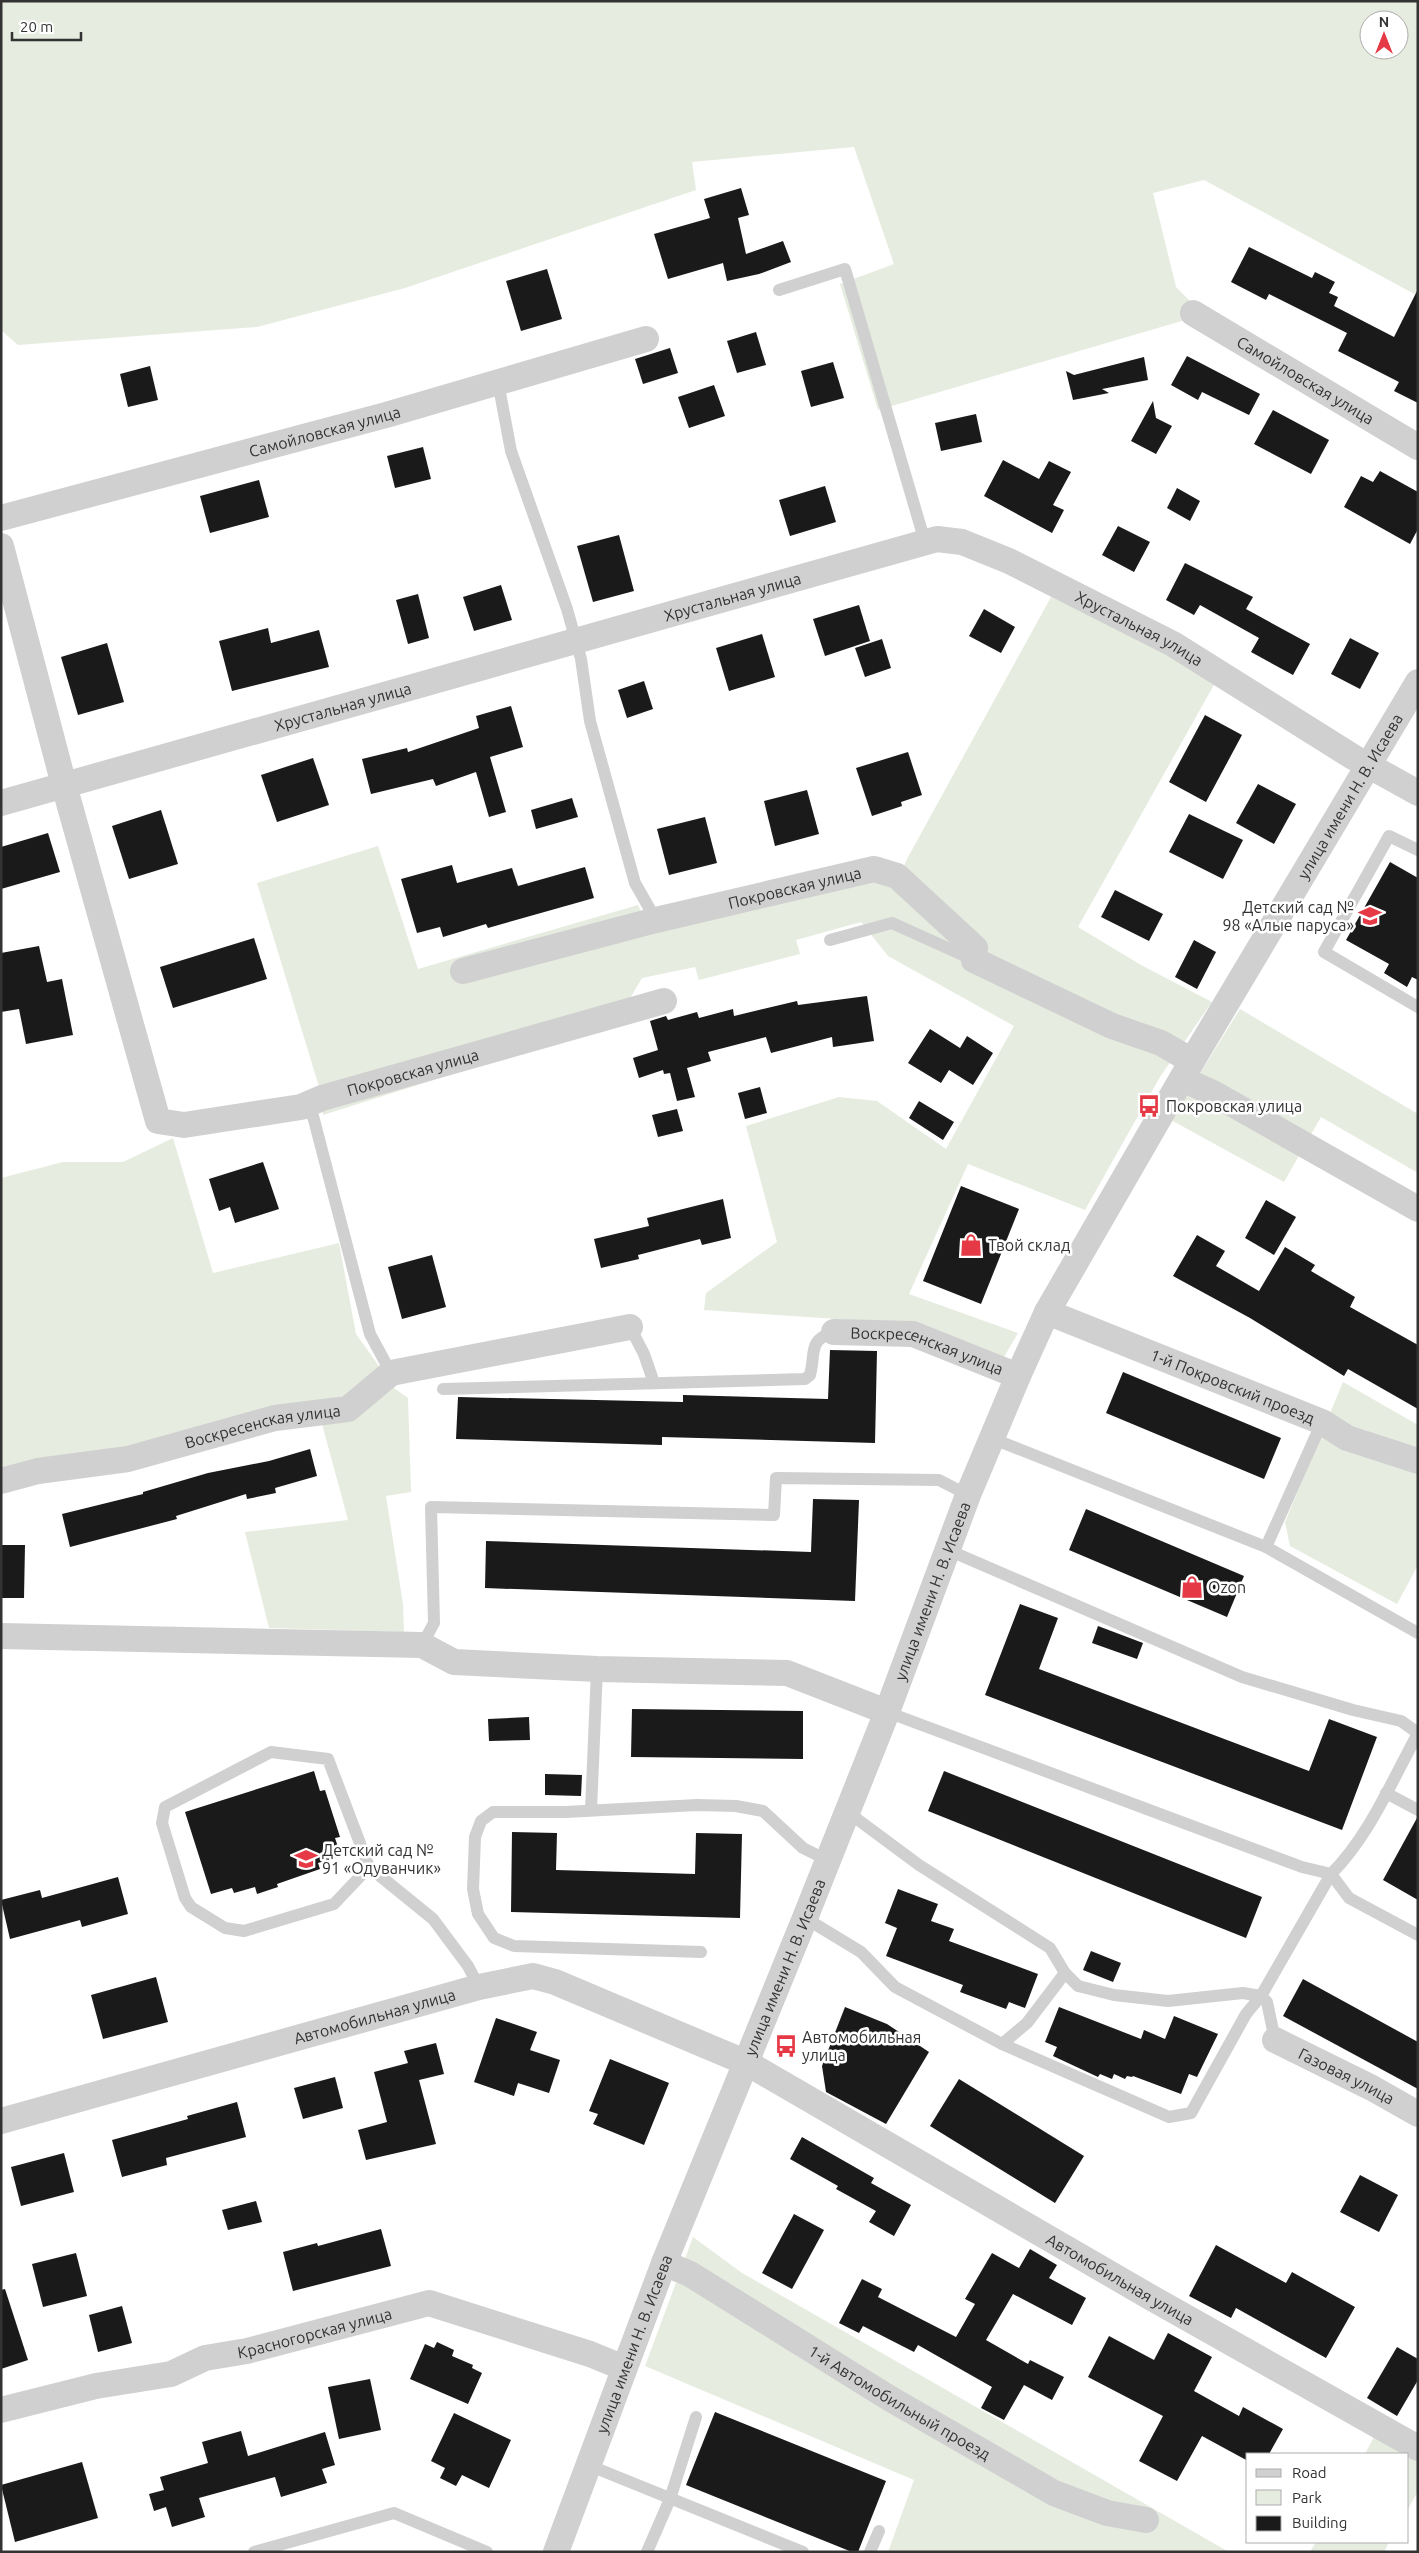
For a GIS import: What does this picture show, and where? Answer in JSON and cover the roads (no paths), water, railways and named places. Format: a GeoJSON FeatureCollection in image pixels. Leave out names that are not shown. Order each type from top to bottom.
{"type":"FeatureCollection","features":[{"type":"Feature","properties":{"kind":"street","name":"Самойловская улица"},"geometry":{"type":"LineString","coordinates":[[1193,313],[1418,447]]}},
{"type":"Feature","properties":{"kind":"street","name":"Самойловская улица"},"geometry":{"type":"LineString","coordinates":[[1,518],[376,417],[646,339]]}},
{"type":"Feature","properties":{"kind":"street","name":"Хрустальная улица"},"geometry":{"type":"LineString","coordinates":[[1,803],[938,539],[962,542],[1010,561],[1059,588],[1172,644],[1418,793]]}},
{"type":"Feature","properties":{"kind":"street"},"geometry":{"type":"LineString","coordinates":[[1,546],[64,785]]}},
{"type":"Feature","properties":{"kind":"street","name":"улица имени Н. В. Исаева"},"geometry":{"type":"LineString","coordinates":[[556,2552],[664,2263],[887,1712],[991,1438],[1047,1312],[1187,1070],[1418,682]]}},
{"type":"Feature","properties":{"kind":"street","name":"Покровская улица"},"geometry":{"type":"LineString","coordinates":[[64,785],[158,1121],[184,1125],[301,1107],[332,1096],[664,1000]]}},
{"type":"Feature","properties":{"kind":"street","name":"Покровская улица"},"geometry":{"type":"LineString","coordinates":[[463,971],[656,920],[874,869],[897,876],[975,948],[974,960]]}},
{"type":"Feature","properties":{"kind":"street"},"geometry":{"type":"LineString","coordinates":[[974,960],[1112,1026],[1162,1043],[1187,1070],[1213,1093],[1418,1209]]}},
{"type":"Feature","properties":{"kind":"street","name":"1-й Покровский проезд"},"geometry":{"type":"LineString","coordinates":[[1047,1312],[1322,1422],[1347,1438],[1418,1461]]}},
{"type":"Feature","properties":{"kind":"street","name":"Воскресенская улица"},"geometry":{"type":"LineString","coordinates":[[1,1481],[38,1471],[128,1459],[275,1418],[348,1410],[391,1373],[630,1327]]}},
{"type":"Feature","properties":{"kind":"street","name":"Воскресенская улица"},"geometry":{"type":"LineString","coordinates":[[834,1332],[913,1334],[1018,1376]]}},
{"type":"Feature","properties":{"kind":"street"},"geometry":{"type":"LineString","coordinates":[[1,1636],[422,1645],[454,1662],[597,1669],[787,1673],[887,1712]]}},
{"type":"Feature","properties":{"kind":"street","name":"Автомобильная улица"},"geometry":{"type":"LineString","coordinates":[[1,2121],[479,1987],[533,1976],[555,1982],[746,2063],[1150,2297],[1418,2448]]}},
{"type":"Feature","properties":{"kind":"street","name":"Газовая улица"},"geometry":{"type":"LineString","coordinates":[[1275,2040],[1372,2088],[1418,2114]]}},
{"type":"Feature","properties":{"kind":"street","name":"1-й Автомобильный проезд"},"geometry":{"type":"LineString","coordinates":[[664,2263],[690,2274],[889,2398],[1054,2493],[1107,2513],[1146,2520]]}},
{"type":"Feature","properties":{"kind":"street","name":"Красногорская улица"},"geometry":{"type":"LineString","coordinates":[[1,2410],[96,2386],[171,2374],[205,2358],[247,2351],[429,2303],[590,2354],[624,2368]]}},
{"type":"Feature","properties":{"kind":"lane"},"geometry":{"type":"LineString","coordinates":[[779,290],[845,269],[925,542]]}},
{"type":"Feature","properties":{"kind":"lane"},"geometry":{"type":"LineString","coordinates":[[498,382],[511,450],[567,609],[576,642],[590,722],[635,883],[656,920]]}},
{"type":"Feature","properties":{"kind":"lane"},"geometry":{"type":"LineString","coordinates":[[1418,850],[1389,836],[1324,952],[1418,1007]]}},
{"type":"Feature","properties":{"kind":"lane"},"geometry":{"type":"LineString","coordinates":[[830,940],[892,924],[974,960]]}},
{"type":"Feature","properties":{"kind":"lane"},"geometry":{"type":"LineString","coordinates":[[301,1107],[313,1116],[370,1334],[391,1373]]}},
{"type":"Feature","properties":{"kind":"lane"},"geometry":{"type":"LineString","coordinates":[[630,1327],[644,1354],[654,1383]]}},
{"type":"Feature","properties":{"kind":"lane"},"geometry":{"type":"LineString","coordinates":[[443,1389],[805,1379],[810,1375],[813,1350],[817,1342],[824,1335],[834,1332]]}},
{"type":"Feature","properties":{"kind":"lane"},"geometry":{"type":"LineString","coordinates":[[1266,1548],[1322,1422]]}},
{"type":"Feature","properties":{"kind":"lane"},"geometry":{"type":"LineString","coordinates":[[991,1438],[1266,1548],[1418,1633]]}},
{"type":"Feature","properties":{"kind":"lane"},"geometry":{"type":"LineString","coordinates":[[422,1645],[434,1623],[431,1507],[774,1515],[776,1478],[939,1480],[968,1496]]}},
{"type":"Feature","properties":{"kind":"lane"},"geometry":{"type":"LineString","coordinates":[[805,1918],[861,1952],[895,1986],[1002,2044],[1169,2117],[1191,2112],[1246,2014],[1261,1996],[1330,1874],[1347,1858],[1386,1793],[1418,1733],[1401,1721],[1353,1710],[1242,1677],[948,1550]]}},
{"type":"Feature","properties":{"kind":"lane"},"geometry":{"type":"LineString","coordinates":[[591,1810],[597,1669]]}},
{"type":"Feature","properties":{"kind":"lane"},"geometry":{"type":"LineString","coordinates":[[887,1712],[1302,1867],[1330,1874],[1350,1898],[1418,1935]]}},
{"type":"Feature","properties":{"kind":"lane"},"geometry":{"type":"LineString","coordinates":[[369,1867],[334,1904],[244,1931],[225,1928],[191,1907],[185,1898],[162,1823],[164,1806],[271,1752],[328,1759],[369,1867],[433,1920],[468,1966],[479,1987]]}},
{"type":"Feature","properties":{"kind":"lane"},"geometry":{"type":"LineString","coordinates":[[1386,1793],[1418,1810]]}},
{"type":"Feature","properties":{"kind":"lane"},"geometry":{"type":"LineString","coordinates":[[701,1952],[514,1946],[494,1938],[478,1914],[473,1889],[475,1837],[482,1821],[493,1812],[697,1805],[736,1806],[763,1811],[804,1848],[828,1860]]}},
{"type":"Feature","properties":{"kind":"lane"},"geometry":{"type":"LineString","coordinates":[[846,1813],[858,1819],[919,1866],[1050,1948],[1065,1973],[1078,1986],[1114,1995],[1168,2001],[1243,1993],[1261,1996],[1267,2002],[1275,2040]]}},
{"type":"Feature","properties":{"kind":"lane"},"geometry":{"type":"LineString","coordinates":[[1002,2044],[1028,2023],[1065,1973]]}},
{"type":"Feature","properties":{"kind":"lane"},"geometry":{"type":"LineString","coordinates":[[647,2552],[670,2499],[696,2418]]}},
{"type":"Feature","properties":{"kind":"lane"},"geometry":{"type":"LineString","coordinates":[[588,2465],[803,2552]]}},
{"type":"Feature","properties":{"kind":"lane"},"geometry":{"type":"LineString","coordinates":[[254,2552],[394,2513],[487,2552]]}},
{"type":"Feature","properties":{"kind":"lane"},"geometry":{"type":"LineString","coordinates":[[870,2552],[879,2531]]}},
{"type":"Feature","properties":{"kind":"place","name":"Детский сад № 98 «Алые паруса»"},"geometry":{"type":"Point","coordinates":[1370,916]}},
{"type":"Feature","properties":{"kind":"place","name":"Покровская улица"},"geometry":{"type":"Point","coordinates":[1149,1106]}},
{"type":"Feature","properties":{"kind":"place","name":"Твой склад"},"geometry":{"type":"Point","coordinates":[971,1245]}},
{"type":"Feature","properties":{"kind":"place","name":"Ozon"},"geometry":{"type":"Point","coordinates":[1192,1587]}},
{"type":"Feature","properties":{"kind":"place","name":"Детский сад № 91 «Одуванчик»"},"geometry":{"type":"Point","coordinates":[306,1859]}},
{"type":"Feature","properties":{"kind":"place","name":"Автомобильная улица"},"geometry":{"type":"Point","coordinates":[786,2046]}}]}
